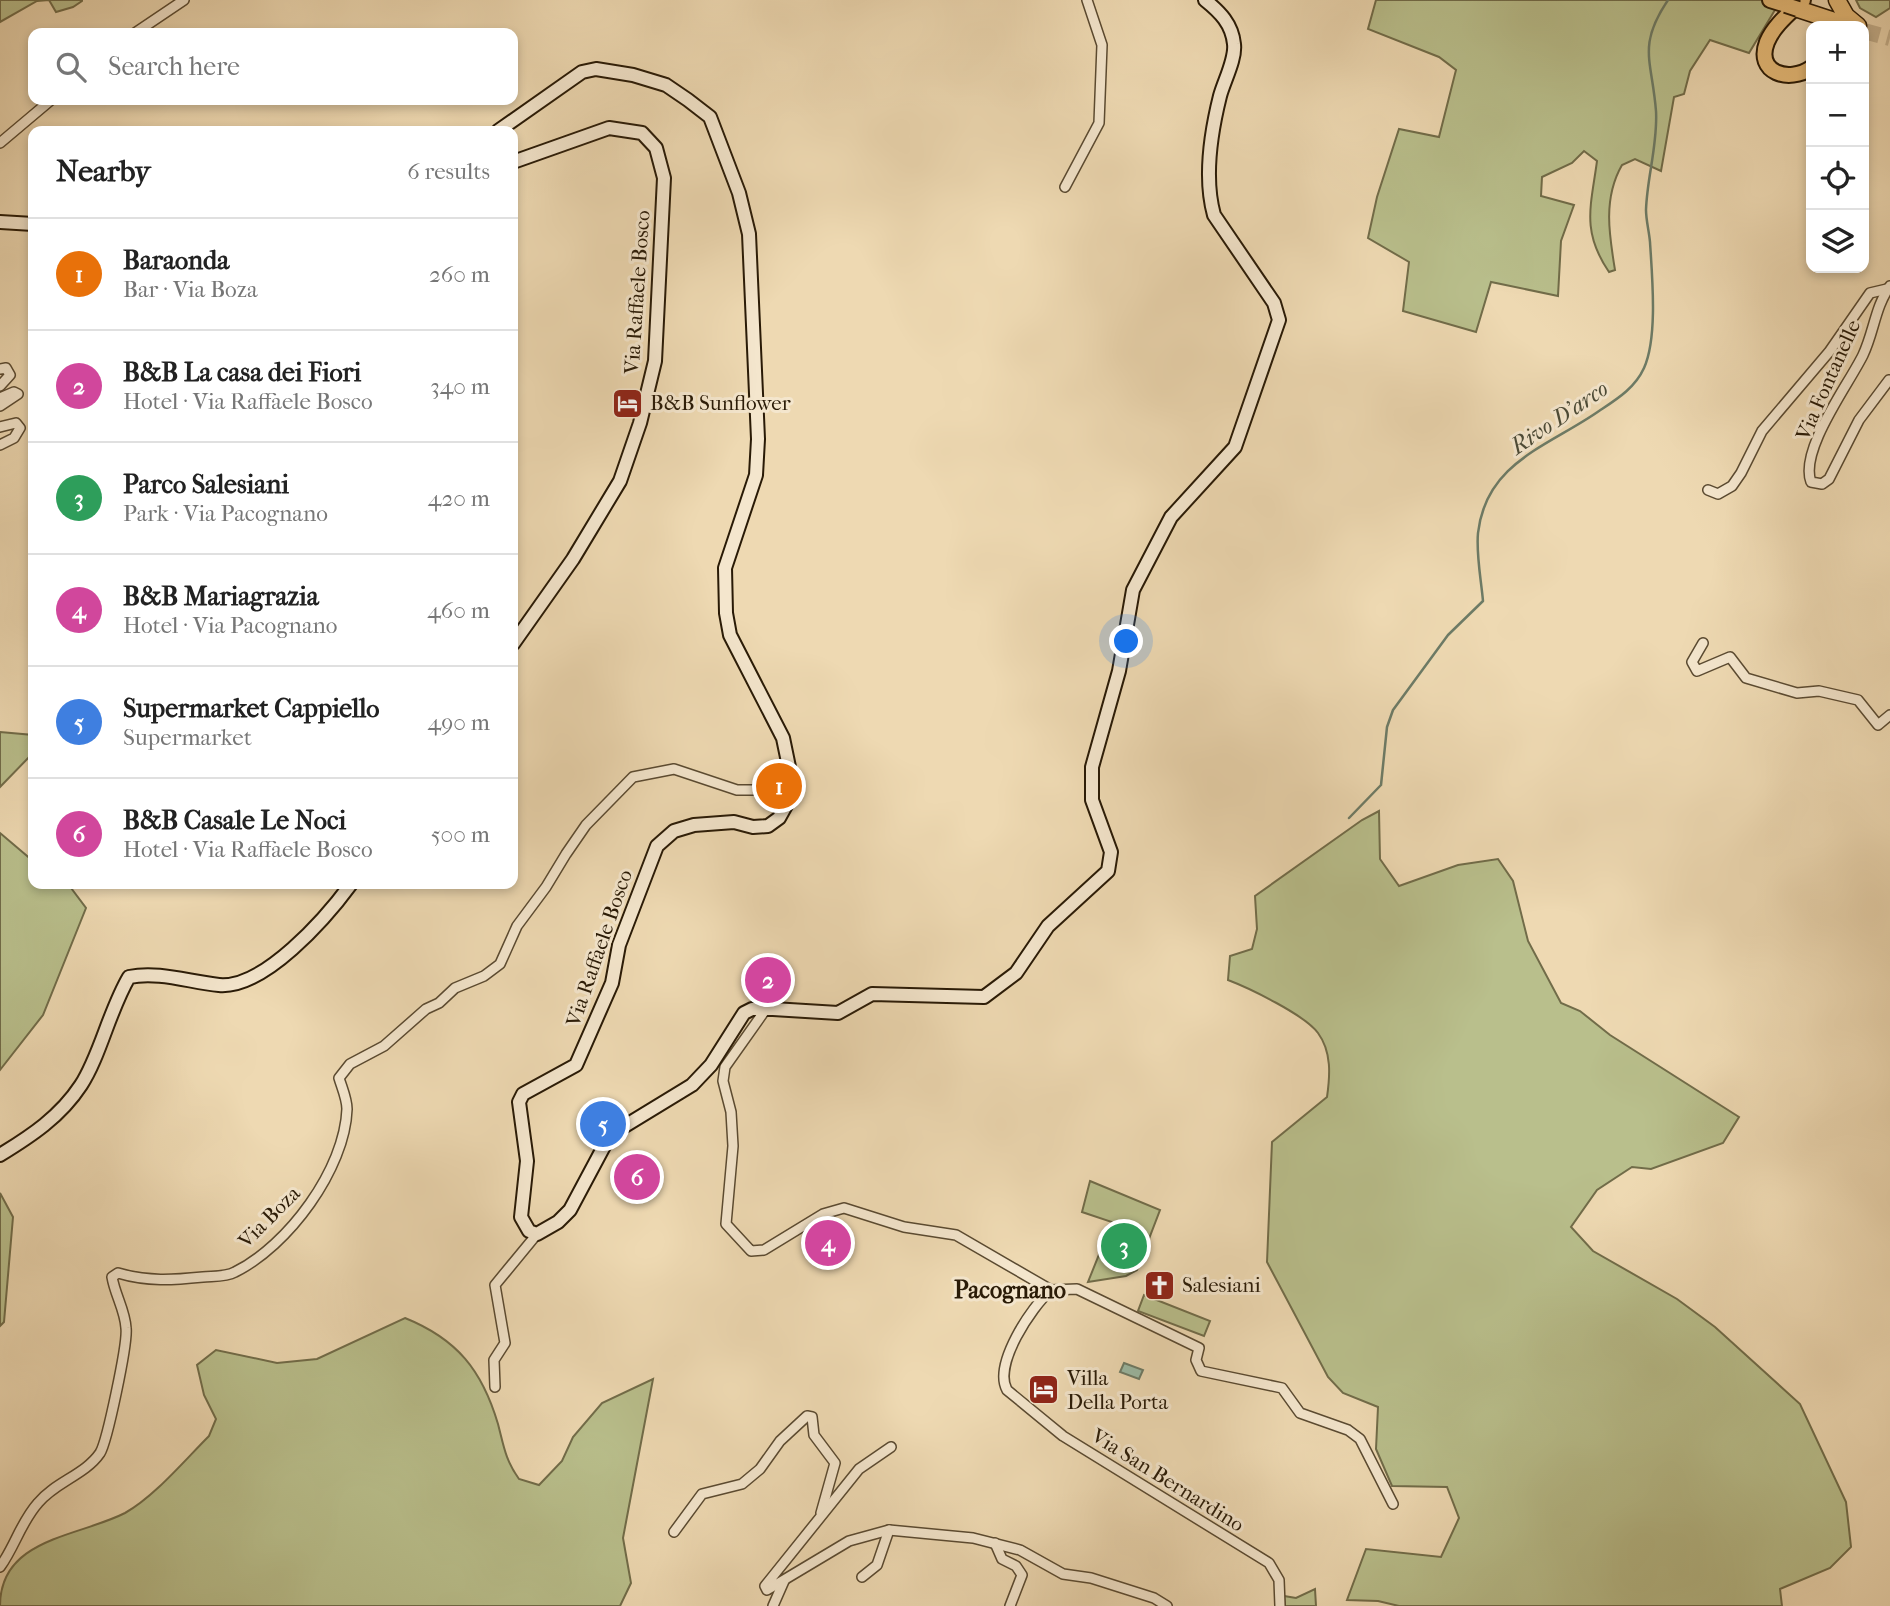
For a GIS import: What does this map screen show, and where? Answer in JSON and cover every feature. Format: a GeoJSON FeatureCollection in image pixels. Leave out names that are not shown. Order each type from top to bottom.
{"type":"FeatureCollection","features":[{"type":"Feature","properties":{"kind":"highway"},"geometry":{"type":"LineString","coordinates":[[1837,0],[1852,21]]}},
{"type":"Feature","properties":{"kind":"highway"},"geometry":{"type":"LineString","coordinates":[[1785,4],[1814,21]]}},
{"type":"Feature","properties":{"kind":"main road"},"geometry":{"type":"LineString","coordinates":[[1785,4],[1766,47],[1766,57],[1775,72],[1792,77],[1806,70]]}},
{"type":"Feature","properties":{"kind":"street"},"geometry":{"type":"LineString","coordinates":[[142,28],[184,0]]}},
{"type":"Feature","properties":{"kind":"street"},"geometry":{"type":"LineString","coordinates":[[1065,187],[1099,123],[1102,45],[1087,0]]}},
{"type":"Feature","properties":{"kind":"street"},"geometry":{"type":"LineString","coordinates":[[495,1387],[494,1360],[505,1343],[495,1285],[537,1234],[558,1222],[570,1210],[610,1135],[692,1086],[711,1065],[744,1013],[752,1009],[766,1009],[838,1013],[872,994],[984,997],[1016,974],[1048,926],[1108,872],[1111,852],[1092,800],[1092,767],[1119,671],[1133,590],[1171,517],[1235,447],[1279,320],[1273,303],[1214,215],[1210,201],[1208,182],[1219,99],[1235,48],[1226,20],[1205,0]]}},
{"type":"Feature","properties":{"kind":"street","name":"Via Raffaele Bosco"},"geometry":{"type":"LineString","coordinates":[[505,126],[582,72],[596,69],[633,75],[666,85],[710,117],[735,180],[749,234],[758,439],[756,475],[725,568],[726,613],[730,635],[783,738],[794,791],[784,812],[768,826],[753,827],[734,822],[694,825],[674,831],[657,846],[633,906],[612,983],[576,1065],[523,1094],[519,1102],[527,1161],[521,1216],[529,1231],[537,1234]]}},
{"type":"Feature","properties":{"kind":"street"},"geometry":{"type":"LineString","coordinates":[[0,144],[45,105]]}},
{"type":"Feature","properties":{"kind":"street","name":"Via Raffaele Bosco"},"geometry":{"type":"LineString","coordinates":[[518,160],[609,128],[642,133],[656,148],[664,178],[655,361],[640,423],[620,481],[573,559],[518,638]]}},
{"type":"Feature","properties":{"kind":"street"},"geometry":{"type":"LineString","coordinates":[[0,222],[28,224]]}},
{"type":"Feature","properties":{"kind":"street"},"geometry":{"type":"LineString","coordinates":[[1707,490],[1718,494],[1732,486],[1762,431],[1804,377],[1829,352],[1870,293],[1889,287]]}},
{"type":"Feature","properties":{"kind":"street","name":"Via Fontanelle"},"geometry":{"type":"LineString","coordinates":[[1889,287],[1878,306],[1864,354],[1825,423],[1811,462],[1811,482],[1822,484],[1829,479],[1859,420],[1889,380]]}},
{"type":"Feature","properties":{"kind":"street"},"geometry":{"type":"LineString","coordinates":[[0,369],[6,368],[10,375],[0,386]]}},
{"type":"Feature","properties":{"kind":"street"},"geometry":{"type":"LineString","coordinates":[[0,398],[14,391],[18,394],[0,406]]}},
{"type":"Feature","properties":{"kind":"street"},"geometry":{"type":"LineString","coordinates":[[0,427],[14,423],[20,428],[14,438],[0,445]]}},
{"type":"Feature","properties":{"kind":"street"},"geometry":{"type":"LineString","coordinates":[[1703,643],[1692,662],[1697,671],[1730,657],[1746,678],[1797,694],[1819,691],[1854,699],[1878,725],[1890,715]]}},
{"type":"Feature","properties":{"kind":"street","name":"Via Boza"},"geometry":{"type":"LineString","coordinates":[[0,1567],[26,1517],[39,1500],[87,1466],[100,1453],[109,1433],[127,1330],[121,1301],[112,1277],[118,1273],[161,1282],[235,1273],[261,1254],[295,1221],[321,1189],[339,1152],[347,1109],[339,1078],[345,1070],[358,1059],[384,1046],[409,1021],[439,1003],[456,988],[478,979],[500,964],[517,926],[547,887],[586,825],[633,777],[674,769],[737,790],[760,789],[793,778]]}},
{"type":"Feature","properties":{"kind":"street"},"geometry":{"type":"LineString","coordinates":[[0,1154],[44,1128],[81,1085],[117,998],[129,977],[149,973],[223,985],[252,979],[288,951],[346,889]]}},
{"type":"Feature","properties":{"kind":"street"},"geometry":{"type":"LineString","coordinates":[[766,1009],[725,1067],[723,1081],[731,1112],[733,1146],[726,1224],[751,1251],[764,1250],[822,1214],[844,1208],[904,1227],[956,1235],[1051,1290],[1077,1289],[1199,1348],[1196,1360],[1201,1371],[1282,1388],[1300,1413],[1348,1430],[1360,1439],[1393,1504]]}},
{"type":"Feature","properties":{"kind":"street","name":"Via San Bernardino"},"geometry":{"type":"LineString","coordinates":[[1051,1290],[1005,1359],[1003,1383],[1007,1390],[1063,1436],[1269,1563],[1279,1580],[1280,1606]]}},
{"type":"Feature","properties":{"kind":"street"},"geometry":{"type":"LineString","coordinates":[[674,1532],[702,1494],[742,1484],[760,1469],[799,1421],[807,1416],[812,1417],[814,1435],[835,1463],[821,1514]]}},
{"type":"Feature","properties":{"kind":"street"},"geometry":{"type":"LineString","coordinates":[[891,1447],[859,1469],[765,1586],[767,1591],[849,1541],[889,1530],[995,1543],[1020,1549],[1063,1574],[1091,1578],[1154,1598],[1167,1606]]}},
{"type":"Feature","properties":{"kind":"street"},"geometry":{"type":"LineString","coordinates":[[862,1577],[877,1565],[889,1530]]}},
{"type":"Feature","properties":{"kind":"street"},"geometry":{"type":"LineString","coordinates":[[995,1543],[1002,1559],[1016,1566],[1022,1575],[1010,1606]]}},
{"type":"Feature","properties":{"kind":"street"},"geometry":{"type":"LineString","coordinates":[[774,1606],[785,1580]]}},
{"type":"Feature","properties":{"kind":"shaded area"},"geometry":{"type":"Polygon","coordinates":[[[0,0],[49,0],[37,1],[0,22],[0,0]]]}},
{"type":"Feature","properties":{"kind":"shaded area"},"geometry":{"type":"Polygon","coordinates":[[[49,0],[82,0],[82,1],[56,12],[49,0]]]}},
{"type":"Feature","properties":{"kind":"shaded area"},"geometry":{"type":"Polygon","coordinates":[[[1376,0],[1781,0],[1749,53],[1710,40],[1690,71],[1684,94],[1674,97],[1661,171],[1635,159],[1622,165],[1612,190],[1609,216],[1615,270],[1609,272],[1594,244],[1590,218],[1597,161],[1584,151],[1572,163],[1542,177],[1541,196],[1574,205],[1561,241],[1558,296],[1491,282],[1476,332],[1403,311],[1409,262],[1368,238],[1377,197],[1399,129],[1439,137],[1456,70],[1439,57],[1368,29],[1376,0]]]}},
{"type":"Feature","properties":{"kind":"shaded area"},"geometry":{"type":"Polygon","coordinates":[[[1856,0],[1890,0],[1890,8],[1876,17],[1860,8],[1856,0]]]}},
{"type":"Feature","properties":{"kind":"shaded area"},"geometry":{"type":"Polygon","coordinates":[[[0,732],[28,735],[28,758],[0,787],[0,732]]]}},
{"type":"Feature","properties":{"kind":"shaded area"},"geometry":{"type":"Polygon","coordinates":[[[1379,811],[1380,859],[1399,886],[1458,865],[1498,859],[1513,881],[1528,941],[1561,1003],[1580,1011],[1610,1035],[1739,1117],[1723,1143],[1651,1169],[1632,1167],[1597,1190],[1571,1227],[1593,1251],[1677,1299],[1715,1327],[1800,1404],[1846,1502],[1851,1547],[1830,1568],[1780,1589],[1782,1606],[1399,1606],[1378,1601],[1347,1600],[1366,1549],[1441,1557],[1459,1518],[1447,1487],[1392,1486],[1376,1449],[1378,1407],[1343,1393],[1328,1377],[1267,1262],[1272,1142],[1327,1097],[1328,1056],[1323,1040],[1301,1018],[1228,980],[1230,956],[1252,949],[1257,929],[1255,896],[1362,820],[1379,811]]]}},
{"type":"Feature","properties":{"kind":"shaded area"},"geometry":{"type":"Polygon","coordinates":[[[0,833],[28,857],[28,889],[72,889],[86,908],[43,1015],[0,1070],[0,833]]]}},
{"type":"Feature","properties":{"kind":"shaded area"},"geometry":{"type":"Polygon","coordinates":[[[1090,1181],[1160,1210],[1137,1270],[1126,1276],[1088,1282],[1112,1222],[1082,1212],[1090,1181]]]}},
{"type":"Feature","properties":{"kind":"shaded area"},"geometry":{"type":"Polygon","coordinates":[[[0,1193],[13,1217],[4,1322],[0,1326],[0,1193]]]}},
{"type":"Feature","properties":{"kind":"shaded area"},"geometry":{"type":"Polygon","coordinates":[[[1144,1295],[1210,1321],[1204,1336],[1138,1311],[1144,1295]]]}},
{"type":"Feature","properties":{"kind":"shaded area"},"geometry":{"type":"Polygon","coordinates":[[[405,1318],[439,1336],[465,1359],[492,1405],[505,1453],[514,1472],[519,1479],[539,1485],[562,1461],[573,1437],[602,1403],[653,1379],[623,1538],[631,1583],[620,1606],[0,1606],[3,1583],[13,1566],[27,1553],[136,1506],[169,1478],[209,1436],[216,1419],[204,1395],[197,1365],[216,1350],[277,1363],[317,1359],[405,1318]]]}},
{"type":"Feature","properties":{"kind":"shaded area"},"geometry":{"type":"Polygon","coordinates":[[[1124,1363],[1143,1370],[1139,1379],[1120,1372],[1124,1363]]]}},
{"type":"Feature","properties":{"kind":"shaded area"},"geometry":{"type":"Polygon","coordinates":[[[1315,1589],[1316,1606],[1285,1606],[1284,1596],[1296,1598],[1315,1589]]]}},
{"type":"Feature","properties":{"kind":"waterway","name":"Rivo D'arco"},"geometry":{"type":"LineString","coordinates":[[1349,818],[1381,785],[1387,727],[1393,710],[1448,635],[1483,601],[1478,533],[1483,509],[1493,489],[1523,458],[1619,397],[1631,387],[1644,368],[1653,323],[1652,271],[1646,210],[1656,111],[1649,54],[1652,30],[1668,0]]}},
{"type":"Feature","properties":{"kind":"tunnel"},"geometry":{"type":"LineString","coordinates":[[1869,32],[1890,38]]}},
{"type":"Feature","properties":{"kind":"place","name":"B&B Sunflower"},"geometry":{"type":"Point","coordinates":[627,403]}},
{"type":"Feature","properties":{"kind":"place","name":"Baraonda"},"geometry":{"type":"Point","coordinates":[779,786]}},
{"type":"Feature","properties":{"kind":"place","name":"B&B La casa dei Fiori"},"geometry":{"type":"Point","coordinates":[768,980]}},
{"type":"Feature","properties":{"kind":"place","name":"Supermarket Cappiello"},"geometry":{"type":"Point","coordinates":[603,1124]}},
{"type":"Feature","properties":{"kind":"place","name":"B&B Casale Le Noci"},"geometry":{"type":"Point","coordinates":[637,1177]}},
{"type":"Feature","properties":{"kind":"place","name":"B&B Mariagrazia"},"geometry":{"type":"Point","coordinates":[828,1243]}},
{"type":"Feature","properties":{"kind":"place","name":"Parco Salesiani"},"geometry":{"type":"Point","coordinates":[1124,1246]}},
{"type":"Feature","properties":{"kind":"place","name":"Salesiani"},"geometry":{"type":"Point","coordinates":[1159,1285]}},
{"type":"Feature","properties":{"kind":"place","name":"Villa Della Porta"},"geometry":{"type":"Point","coordinates":[1044,1390]}},
{"type":"Feature","properties":{"kind":"district","name":"Pacognano"},"geometry":{"type":"Point","coordinates":[1010,1290]}}]}
